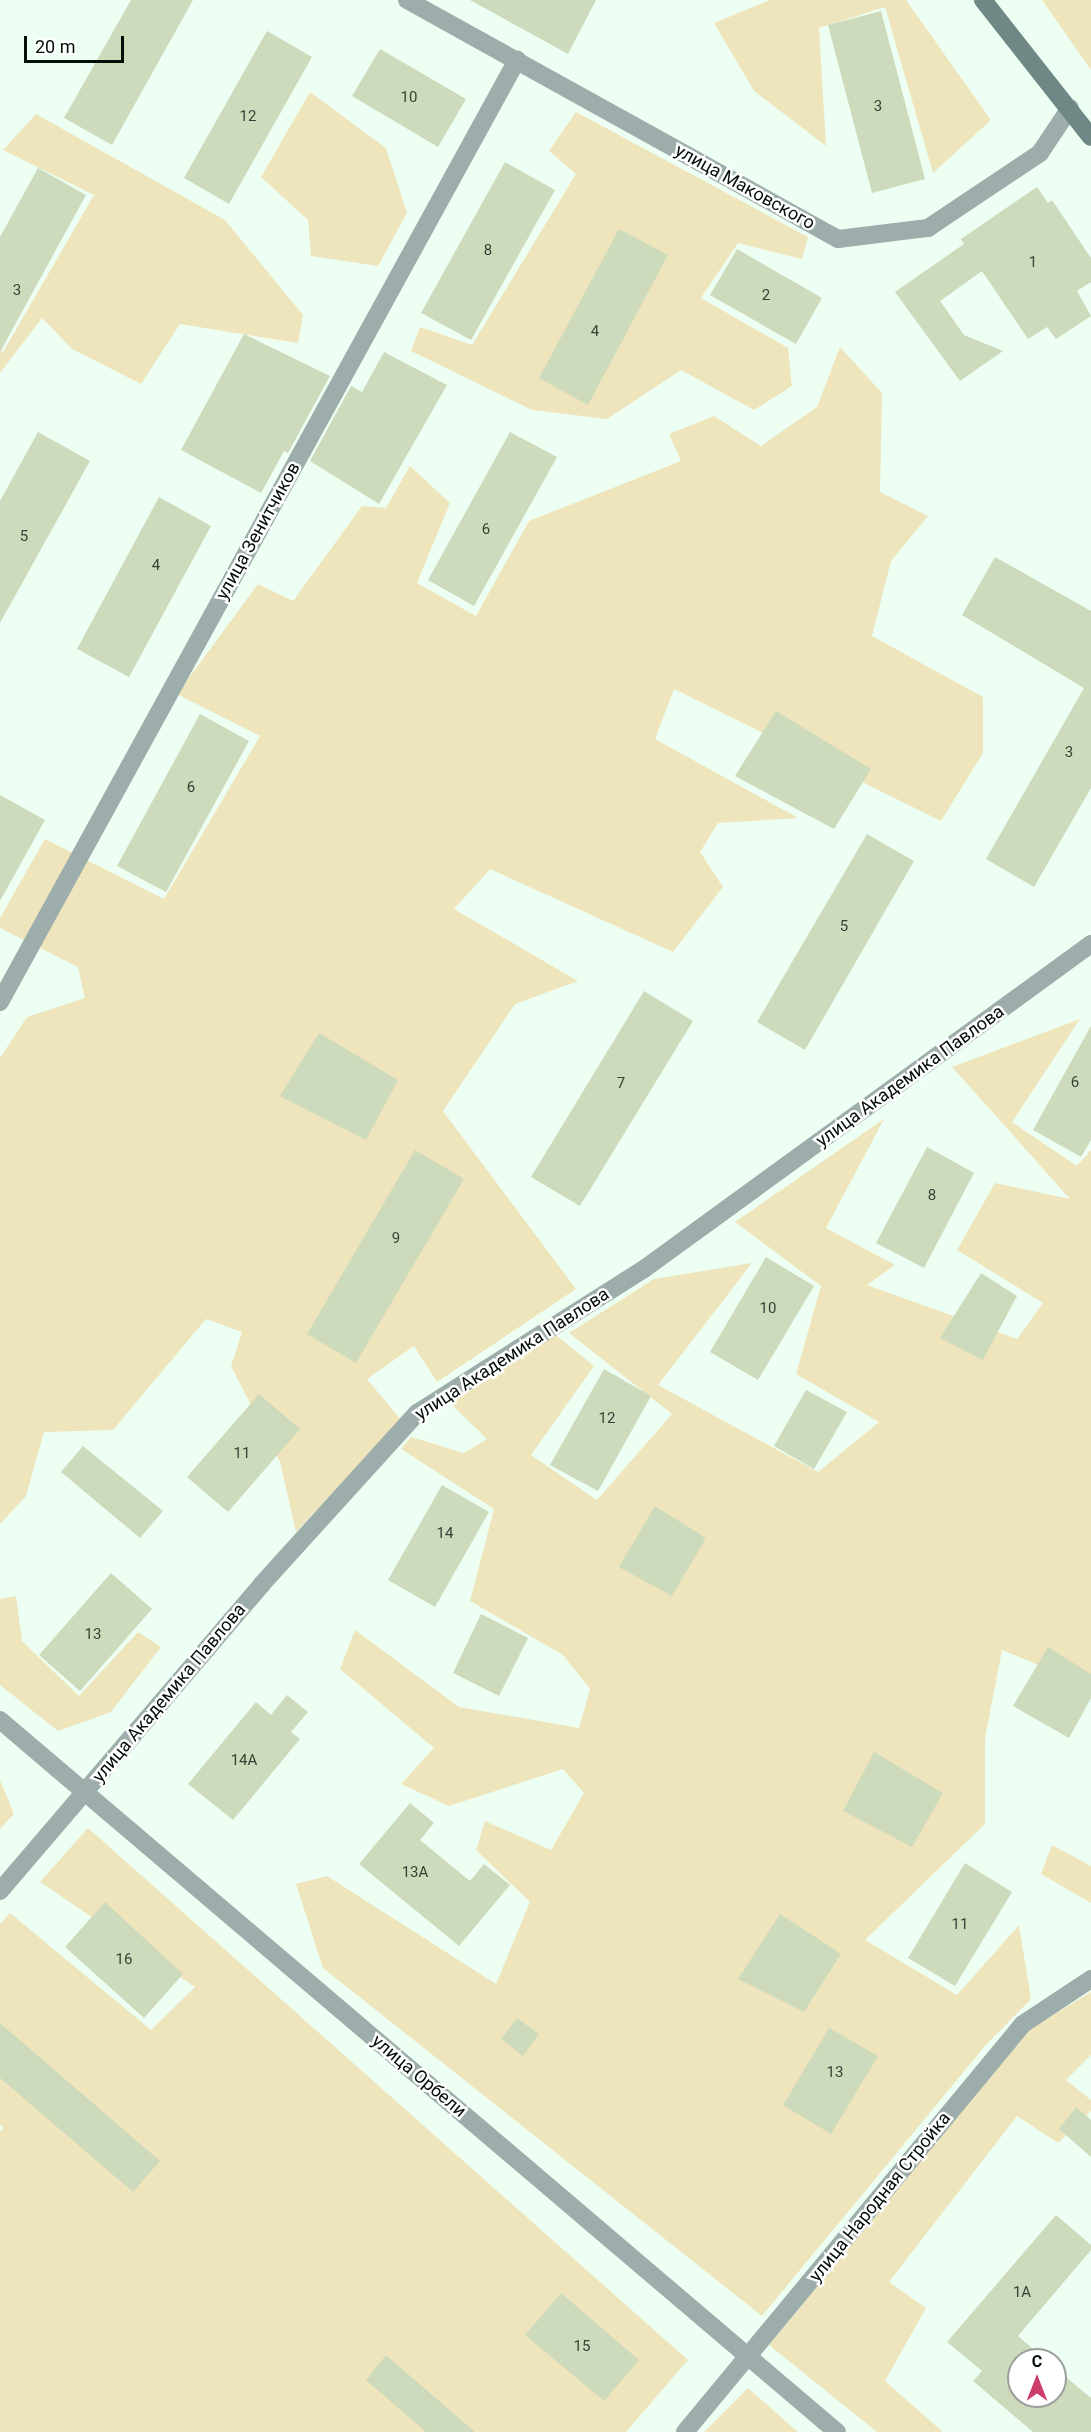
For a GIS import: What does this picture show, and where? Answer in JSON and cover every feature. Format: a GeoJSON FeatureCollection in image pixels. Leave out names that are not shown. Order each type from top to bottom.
{"type":"FeatureCollection","features":[{"type":"Feature","properties":{"kind":"main road"},"geometry":{"type":"LineString","coordinates":[[983,0],[1091,137]]}},
{"type":"Feature","properties":{"kind":"street","name":"улица Маковского"},"geometry":{"type":"LineString","coordinates":[[407,0],[838,239],[928,228],[1040,153],[1070,108]]}},
{"type":"Feature","properties":{"kind":"street","name":"улица Зенитчиков"},"geometry":{"type":"LineString","coordinates":[[0,1002],[517,60]]}},
{"type":"Feature","properties":{"kind":"street","name":"улица Академика Павлова"},"geometry":{"type":"LineString","coordinates":[[0,1891],[262,1584],[417,1413],[644,1269],[1091,944]]}},
{"type":"Feature","properties":{"kind":"street","name":"улица Орбели"},"geometry":{"type":"LineString","coordinates":[[0,1720],[837,2432]]}},
{"type":"Feature","properties":{"kind":"street","name":"улица Народная Стройка"},"geometry":{"type":"LineString","coordinates":[[685,2432],[1023,2024],[1091,1979]]}},
{"type":"Feature","properties":{"kind":"shaded area"},"geometry":{"type":"Polygon","coordinates":[[[770,0],[906,0],[991,120],[933,173],[885,7],[819,28],[826,146],[754,91],[714,23],[770,0]]]}},
{"type":"Feature","properties":{"kind":"shaded area"},"geometry":{"type":"Polygon","coordinates":[[[1042,0],[1091,0],[1091,70],[1042,0]]]}},
{"type":"Feature","properties":{"kind":"shaded area"},"geometry":{"type":"Polygon","coordinates":[[[310,92],[386,148],[407,213],[378,266],[311,256],[308,220],[261,177],[310,92]]]}},
{"type":"Feature","properties":{"kind":"shaded area"},"geometry":{"type":"Polygon","coordinates":[[[576,112],[808,237],[802,259],[738,243],[701,298],[788,348],[792,386],[754,410],[681,370],[607,419],[532,410],[411,351],[420,327],[472,345],[576,174],[549,151],[576,112]]]}},
{"type":"Feature","properties":{"kind":"shaded area"},"geometry":{"type":"Polygon","coordinates":[[[36,114],[225,220],[303,315],[298,343],[180,324],[141,384],[72,349],[42,318],[0,373],[0,350],[3,352],[94,195],[3,150],[36,114]]]}},
{"type":"Feature","properties":{"kind":"shaded area"},"geometry":{"type":"Polygon","coordinates":[[[840,347],[882,393],[880,492],[928,516],[891,561],[872,636],[983,697],[983,753],[941,821],[674,689],[655,739],[798,818],[718,823],[700,852],[723,887],[673,952],[490,869],[454,909],[578,981],[515,1004],[443,1111],[576,1289],[437,1382],[414,1346],[367,1379],[401,1420],[296,1532],[280,1462],[231,1366],[242,1332],[206,1319],[113,1430],[44,1432],[26,1496],[0,1524],[0,1058],[27,1017],[85,998],[78,967],[0,928],[0,918],[45,839],[164,899],[260,736],[177,694],[258,584],[293,601],[362,506],[386,508],[410,466],[450,503],[417,583],[476,616],[529,521],[681,461],[669,434],[714,416],[761,446],[817,407],[840,347]]]}},
{"type":"Feature","properties":{"kind":"shaded area"},"geometry":{"type":"Polygon","coordinates":[[[1080,1019],[1012,1122],[1077,1166],[1091,1150],[1091,1686],[1002,1650],[985,1738],[985,1824],[865,1940],[957,1995],[1019,1925],[1031,1999],[985,2046],[762,2316],[323,1968],[296,1884],[327,1876],[496,1984],[530,1902],[476,1850],[485,1821],[551,1850],[584,1793],[563,1769],[449,1806],[401,1784],[434,1748],[340,1669],[355,1630],[459,1707],[579,1728],[590,1689],[563,1655],[470,1601],[494,1509],[401,1449],[411,1437],[464,1453],[487,1439],[448,1401],[556,1335],[594,1366],[531,1455],[597,1500],[672,1414],[569,1333],[654,1279],[752,1263],[658,1385],[818,1472],[879,1422],[796,1374],[821,1286],[735,1222],[884,1119],[826,1228],[895,1265],[867,1285],[1017,1339],[1043,1303],[957,1250],[995,1183],[1070,1199],[952,1067],[1080,1019]]]}},
{"type":"Feature","properties":{"kind":"shaded area"},"geometry":{"type":"Polygon","coordinates":[[[16,1596],[22,1641],[79,1696],[138,1632],[161,1647],[111,1712],[58,1731],[0,1685],[0,1599],[16,1596]]]}},
{"type":"Feature","properties":{"kind":"shaded area"},"geometry":{"type":"Polygon","coordinates":[[[0,1780],[14,1814],[0,1829],[0,1780]]]}},
{"type":"Feature","properties":{"kind":"shaded area"},"geometry":{"type":"Polygon","coordinates":[[[88,1828],[688,2360],[626,2432],[0,2432],[0,2132],[3,2128],[0,2124],[0,1924],[10,1913],[151,2030],[195,1987],[40,1882],[88,1828]]]}},
{"type":"Feature","properties":{"kind":"shaded area"},"geometry":{"type":"Polygon","coordinates":[[[1052,1845],[1091,1866],[1091,1903],[1041,1874],[1052,1845]]]}},
{"type":"Feature","properties":{"kind":"shaded area"},"geometry":{"type":"Polygon","coordinates":[[[1091,1992],[1091,2055],[1066,2080],[1091,2100],[1091,2111],[1058,2143],[1017,2116],[889,2282],[926,2308],[885,2381],[943,2432],[877,2432],[769,2345],[1030,2029],[1091,1992]]]}},
{"type":"Feature","properties":{"kind":"shaded area"},"geometry":{"type":"Polygon","coordinates":[[[748,2388],[798,2432],[704,2432],[748,2388]]]}},
{"type":"Feature","properties":{"kind":"building"},"geometry":{"type":"Polygon","coordinates":[[[131,0],[193,0],[112,145],[64,118],[131,0]]]}},
{"type":"Feature","properties":{"kind":"building"},"geometry":{"type":"Polygon","coordinates":[[[470,0],[596,0],[568,54],[470,0]]]}},
{"type":"Feature","properties":{"kind":"building"},"geometry":{"type":"Polygon","coordinates":[[[881,11],[925,179],[872,193],[828,25],[881,11]]]}},
{"type":"Feature","properties":{"kind":"building"},"geometry":{"type":"Polygon","coordinates":[[[267,31],[312,57],[229,204],[184,178],[267,31]]]}},
{"type":"Feature","properties":{"kind":"building"},"geometry":{"type":"Polygon","coordinates":[[[380,49],[466,99],[438,147],[352,96],[380,49]]]}},
{"type":"Feature","properties":{"kind":"building"},"geometry":{"type":"Polygon","coordinates":[[[505,162],[555,190],[471,340],[421,313],[505,162]]]}},
{"type":"Feature","properties":{"kind":"building"},"geometry":{"type":"Polygon","coordinates":[[[38,168],[86,195],[0,352],[0,237],[38,168]]]}},
{"type":"Feature","properties":{"kind":"building"},"geometry":{"type":"Polygon","coordinates":[[[1037,187],[1048,203],[1052,200],[1091,258],[1091,282],[1077,291],[1091,316],[1056,339],[1047,327],[1028,339],[982,271],[940,301],[964,335],[1003,351],[960,381],[895,292],[964,244],[961,239],[1037,187]]]}},
{"type":"Feature","properties":{"kind":"building"},"geometry":{"type":"Polygon","coordinates":[[[619,229],[668,255],[588,405],[539,378],[619,229]]]}},
{"type":"Feature","properties":{"kind":"building"},"geometry":{"type":"Polygon","coordinates":[[[737,249],[822,298],[796,344],[710,295],[737,249]]]}},
{"type":"Feature","properties":{"kind":"building"},"geometry":{"type":"Polygon","coordinates":[[[244,334],[330,376],[288,453],[284,451],[261,493],[181,450],[244,334]]]}},
{"type":"Feature","properties":{"kind":"building"},"geometry":{"type":"Polygon","coordinates":[[[384,352],[447,385],[379,504],[310,461],[351,386],[362,392],[384,352]]]}},
{"type":"Feature","properties":{"kind":"building"},"geometry":{"type":"Polygon","coordinates":[[[38,432],[90,461],[0,623],[0,501],[38,432]]]}},
{"type":"Feature","properties":{"kind":"building"},"geometry":{"type":"Polygon","coordinates":[[[510,432],[557,457],[474,606],[428,580],[510,432]]]}},
{"type":"Feature","properties":{"kind":"building"},"geometry":{"type":"Polygon","coordinates":[[[159,497],[211,526],[129,677],[77,649],[159,497]]]}},
{"type":"Feature","properties":{"kind":"building"},"geometry":{"type":"Polygon","coordinates":[[[995,557],[1091,611],[1091,788],[1034,887],[986,859],[1084,688],[962,615],[995,557]]]}},
{"type":"Feature","properties":{"kind":"building"},"geometry":{"type":"Polygon","coordinates":[[[776,711],[871,769],[834,829],[735,776],[776,711]]]}},
{"type":"Feature","properties":{"kind":"building"},"geometry":{"type":"Polygon","coordinates":[[[200,714],[249,741],[166,892],[117,866],[200,714]]]}},
{"type":"Feature","properties":{"kind":"building"},"geometry":{"type":"Polygon","coordinates":[[[0,795],[45,820],[0,901],[0,795]]]}},
{"type":"Feature","properties":{"kind":"building"},"geometry":{"type":"Polygon","coordinates":[[[867,834],[914,861],[805,1050],[757,1022],[867,834]]]}},
{"type":"Feature","properties":{"kind":"building"},"geometry":{"type":"Polygon","coordinates":[[[644,991],[693,1021],[580,1206],[531,1177],[644,991]]]}},
{"type":"Feature","properties":{"kind":"building"},"geometry":{"type":"Polygon","coordinates":[[[1091,1026],[1091,1140],[1081,1157],[1033,1130],[1091,1026]]]}},
{"type":"Feature","properties":{"kind":"building"},"geometry":{"type":"Polygon","coordinates":[[[319,1033],[398,1080],[366,1140],[280,1096],[319,1033]]]}},
{"type":"Feature","properties":{"kind":"building"},"geometry":{"type":"Polygon","coordinates":[[[927,1147],[974,1173],[924,1268],[876,1243],[927,1147]]]}},
{"type":"Feature","properties":{"kind":"building"},"geometry":{"type":"Polygon","coordinates":[[[415,1150],[464,1179],[356,1363],[307,1334],[415,1150]]]}},
{"type":"Feature","properties":{"kind":"building"},"geometry":{"type":"Polygon","coordinates":[[[766,1257],[814,1286],[758,1380],[710,1352],[766,1257]]]}},
{"type":"Feature","properties":{"kind":"building"},"geometry":{"type":"Polygon","coordinates":[[[981,1273],[1017,1296],[983,1360],[940,1338],[981,1273]]]}},
{"type":"Feature","properties":{"kind":"building"},"geometry":{"type":"Polygon","coordinates":[[[604,1369],[651,1396],[598,1491],[550,1465],[604,1369]]]}},
{"type":"Feature","properties":{"kind":"building"},"geometry":{"type":"Polygon","coordinates":[[[806,1390],[847,1412],[814,1469],[774,1446],[806,1390]]]}},
{"type":"Feature","properties":{"kind":"building"},"geometry":{"type":"Polygon","coordinates":[[[259,1394],[300,1429],[228,1512],[187,1477],[259,1394]]]}},
{"type":"Feature","properties":{"kind":"building"},"geometry":{"type":"Polygon","coordinates":[[[83,1446],[163,1511],[140,1538],[61,1472],[83,1446]]]}},
{"type":"Feature","properties":{"kind":"building"},"geometry":{"type":"Polygon","coordinates":[[[442,1485],[489,1512],[435,1607],[388,1580],[442,1485]]]}},
{"type":"Feature","properties":{"kind":"building"},"geometry":{"type":"Polygon","coordinates":[[[655,1506],[706,1538],[672,1596],[619,1567],[655,1506]]]}},
{"type":"Feature","properties":{"kind":"building"},"geometry":{"type":"Polygon","coordinates":[[[111,1573],[152,1609],[80,1691],[39,1655],[111,1573]]]}},
{"type":"Feature","properties":{"kind":"building"},"geometry":{"type":"Polygon","coordinates":[[[481,1614],[528,1638],[499,1696],[453,1673],[481,1614]]]}},
{"type":"Feature","properties":{"kind":"building"},"geometry":{"type":"Polygon","coordinates":[[[1048,1647],[1091,1674],[1091,1698],[1069,1738],[1013,1706],[1048,1647]]]}},
{"type":"Feature","properties":{"kind":"building"},"geometry":{"type":"Polygon","coordinates":[[[287,1695],[308,1712],[291,1732],[300,1739],[233,1820],[188,1784],[256,1702],[271,1715],[287,1695]]]}},
{"type":"Feature","properties":{"kind":"building"},"geometry":{"type":"Polygon","coordinates":[[[874,1752],[943,1793],[912,1847],[843,1811],[874,1752]]]}},
{"type":"Feature","properties":{"kind":"building"},"geometry":{"type":"Polygon","coordinates":[[[410,1803],[434,1823],[420,1840],[470,1881],[484,1864],[510,1885],[459,1946],[359,1864],[410,1803]]]}},
{"type":"Feature","properties":{"kind":"building"},"geometry":{"type":"Polygon","coordinates":[[[965,1863],[1012,1892],[955,1986],[908,1958],[965,1863]]]}},
{"type":"Feature","properties":{"kind":"building"},"geometry":{"type":"Polygon","coordinates":[[[105,1902],[183,1974],[144,2018],[65,1947],[105,1902]]]}},
{"type":"Feature","properties":{"kind":"building"},"geometry":{"type":"Polygon","coordinates":[[[780,1914],[841,1954],[804,2012],[738,1979],[780,1914]]]}},
{"type":"Feature","properties":{"kind":"building"},"geometry":{"type":"Polygon","coordinates":[[[517,2018],[539,2034],[523,2056],[501,2039],[517,2018]]]}},
{"type":"Feature","properties":{"kind":"building"},"geometry":{"type":"Polygon","coordinates":[[[0,2023],[160,2161],[133,2192],[0,2078],[0,2023]]]}},
{"type":"Feature","properties":{"kind":"building"},"geometry":{"type":"Polygon","coordinates":[[[829,2028],[878,2056],[831,2134],[783,2105],[829,2028]]]}},
{"type":"Feature","properties":{"kind":"building"},"geometry":{"type":"Polygon","coordinates":[[[1076,2107],[1091,2120],[1091,2157],[1059,2129],[1076,2107]]]}},
{"type":"Feature","properties":{"kind":"building"},"geometry":{"type":"Polygon","coordinates":[[[1056,2215],[1091,2245],[1091,2250],[1018,2336],[1032,2348],[1007,2348],[1007,2408],[1067,2408],[1067,2378],[1091,2398],[1091,2432],[1033,2432],[973,2381],[982,2371],[947,2342],[1056,2215]]]}},
{"type":"Feature","properties":{"kind":"building"},"geometry":{"type":"Polygon","coordinates":[[[561,2293],[639,2360],[604,2401],[525,2335],[561,2293]]]}},
{"type":"Feature","properties":{"kind":"building"},"geometry":{"type":"Polygon","coordinates":[[[386,2355],[475,2432],[426,2432],[366,2380],[386,2355]]]}}]}
